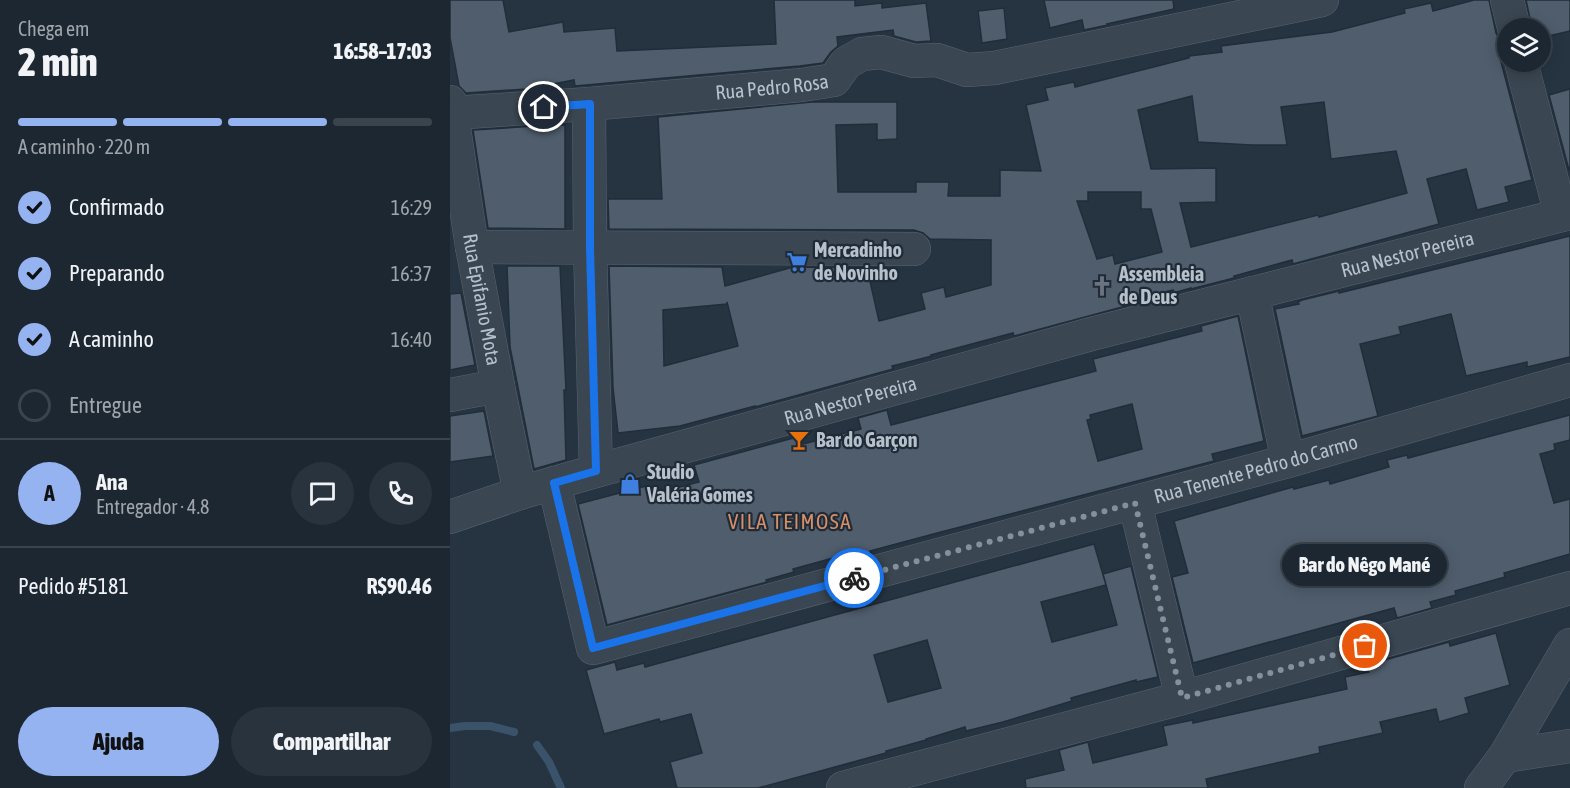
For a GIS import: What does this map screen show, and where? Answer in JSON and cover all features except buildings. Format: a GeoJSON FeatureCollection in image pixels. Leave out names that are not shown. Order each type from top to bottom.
{"type":"FeatureCollection","features":[{"type":"Feature","properties":{"kind":"street","name":"Rua Pedro Rosa"},"geometry":{"type":"LineString","coordinates":[[451,107],[590,104],[801,85],[834,80],[846,63],[862,54],[881,52],[914,62],[937,60],[967,70],[995,68],[1322,0]]}},
{"type":"Feature","properties":{"kind":"street"},"geometry":{"type":"LineString","coordinates":[[1507,0],[1512,18]]}},
{"type":"Feature","properties":{"kind":"street","name":"Rua Nestor Pereira"},"geometry":{"type":"LineString","coordinates":[[450,517],[520,493],[596,471],[1095,333],[1566,214],[1524,72]]}},
{"type":"Feature","properties":{"kind":"street"},"geometry":{"type":"LineString","coordinates":[[590,104],[590,247],[596,471]]}},
{"type":"Feature","properties":{"kind":"street","name":"Rua Epifanio Mota"},"geometry":{"type":"LineString","coordinates":[[451,107],[456,182],[472,247],[520,493]]}},
{"type":"Feature","properties":{"kind":"street"},"geometry":{"type":"LineString","coordinates":[[472,247],[914,249]]}},
{"type":"Feature","properties":{"kind":"street"},"geometry":{"type":"LineString","coordinates":[[1252,293],[1288,461]]}},
{"type":"Feature","properties":{"kind":"street","name":"Rua Tenente Pedro do Carmo"},"geometry":{"type":"LineString","coordinates":[[554,483],[593,648],[1135,503],[1570,380]]}},
{"type":"Feature","properties":{"kind":"street"},"geometry":{"type":"LineString","coordinates":[[450,395],[498,386]]}},
{"type":"Feature","properties":{"kind":"street"},"geometry":{"type":"LineString","coordinates":[[1135,503],[1182,698]]}},
{"type":"Feature","properties":{"kind":"street"},"geometry":{"type":"LineString","coordinates":[[843,788],[1182,698],[1570,588]]}},
{"type":"Feature","properties":{"kind":"street"},"geometry":{"type":"LineString","coordinates":[[1481,788],[1505,756],[1570,645]]}},
{"type":"Feature","properties":{"kind":"street"},"geometry":{"type":"LineString","coordinates":[[1505,756],[1570,746]]}},
{"type":"Feature","properties":{"kind":"waterway"},"geometry":{"type":"LineString","coordinates":[[450,728],[490,726],[514,732]]}},
{"type":"Feature","properties":{"kind":"waterway"},"geometry":{"type":"LineString","coordinates":[[537,745],[549,762],[561,788]]}},
{"type":"Feature","properties":{"kind":"way so far"},"geometry":{"type":"LineString","coordinates":[[854,578],[1135,503],[1182,698],[1365,646]]}},
{"type":"Feature","properties":{"kind":"place","name":"Mercadinho de Novinho"},"geometry":{"type":"Point","coordinates":[797,262]}},
{"type":"Feature","properties":{"kind":"place","name":"Assembleia de Deus"},"geometry":{"type":"Point","coordinates":[1102,286]}},
{"type":"Feature","properties":{"kind":"place","name":"Bar do Garçon"},"geometry":{"type":"Point","coordinates":[799,440]}},
{"type":"Feature","properties":{"kind":"place","name":"Studio Valéria Gomes"},"geometry":{"type":"Point","coordinates":[630,484]}},
{"type":"Feature","properties":{"kind":"place","name":"Bar do Nêgo Mané"},"geometry":{"type":"Point","coordinates":[1365,646]}},
{"type":"Feature","properties":{"kind":"district","name":"VILA TEIMOSA"},"geometry":{"type":"Point","coordinates":[790,522]}},
{"type":"Feature","properties":{"kind":"route"},"geometry":{"type":"LineString","coordinates":[[544,107],[590,104],[590,247],[596,471],[554,483],[593,648],[854,578]]}}]}
